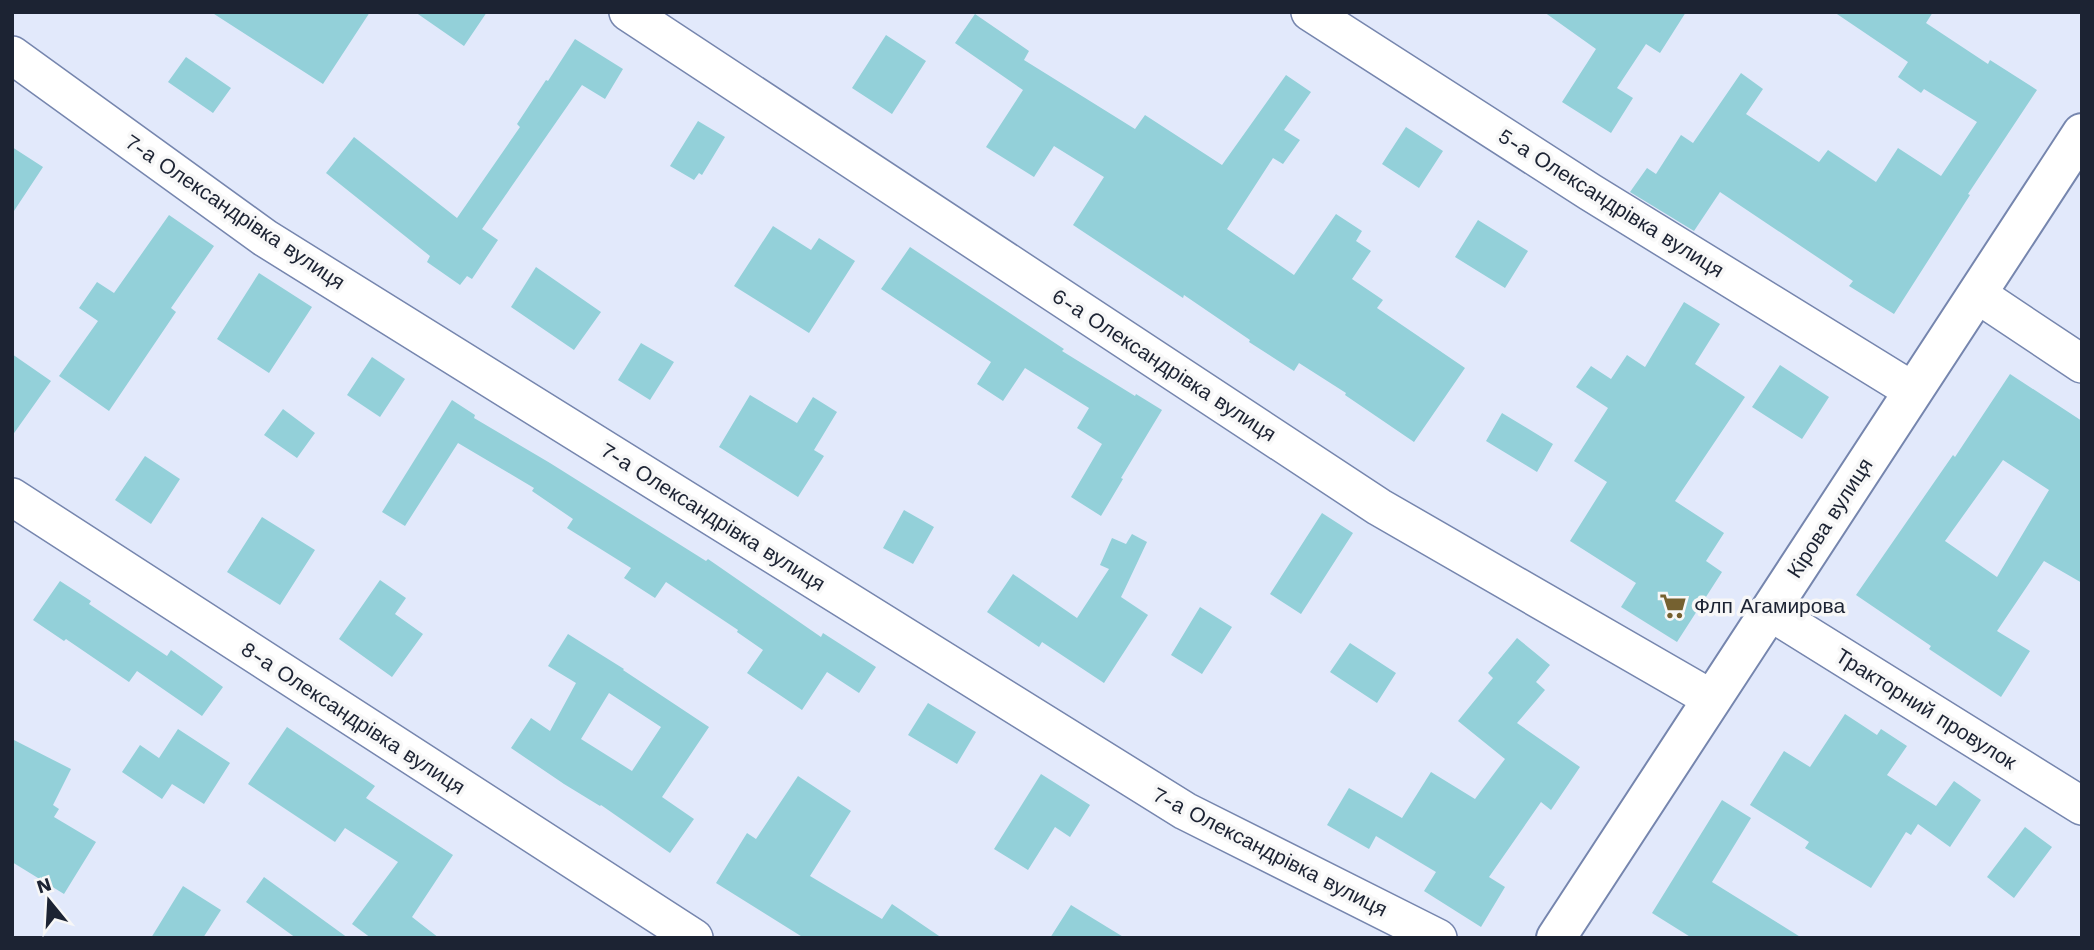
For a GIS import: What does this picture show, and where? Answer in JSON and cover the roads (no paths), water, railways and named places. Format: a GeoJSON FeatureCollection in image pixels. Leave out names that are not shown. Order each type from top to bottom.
{"type":"FeatureCollection","features":[{"type":"Feature","properties":{"kind":"street","name":"6-а Олександрівка вулиця"},"geometry":{"type":"LineString","coordinates":[[628,12],[1379,507],[1712,699]]}},
{"type":"Feature","properties":{"kind":"street","name":"5-а Олександрівка вулиця"},"geometry":{"type":"LineString","coordinates":[[1310,12],[1578,184],[1913,391]]}},
{"type":"Feature","properties":{"kind":"street","name":"7-а Олександрівка вулиця"},"geometry":{"type":"LineString","coordinates":[[12,55],[265,237],[1185,811],[1438,938]]}},
{"type":"Feature","properties":{"kind":"street","name":"Кірова вулиця"},"geometry":{"type":"LineString","coordinates":[[1562,936],[1712,699],[2082,133]]}},
{"type":"Feature","properties":{"kind":"street"},"geometry":{"type":"LineString","coordinates":[[1977,293],[2082,364]]}},
{"type":"Feature","properties":{"kind":"street","name":"8-а Олександрівка вулиця"},"geometry":{"type":"LineString","coordinates":[[12,497],[694,938]]}},
{"type":"Feature","properties":{"kind":"street","name":"Тракторний провулок"},"geometry":{"type":"LineString","coordinates":[[1769,611],[2082,806]]}},
{"type":"Feature","properties":{"kind":"place","name":"Флп Агамирова"},"geometry":{"type":"Point","coordinates":[1673,606]}}]}
